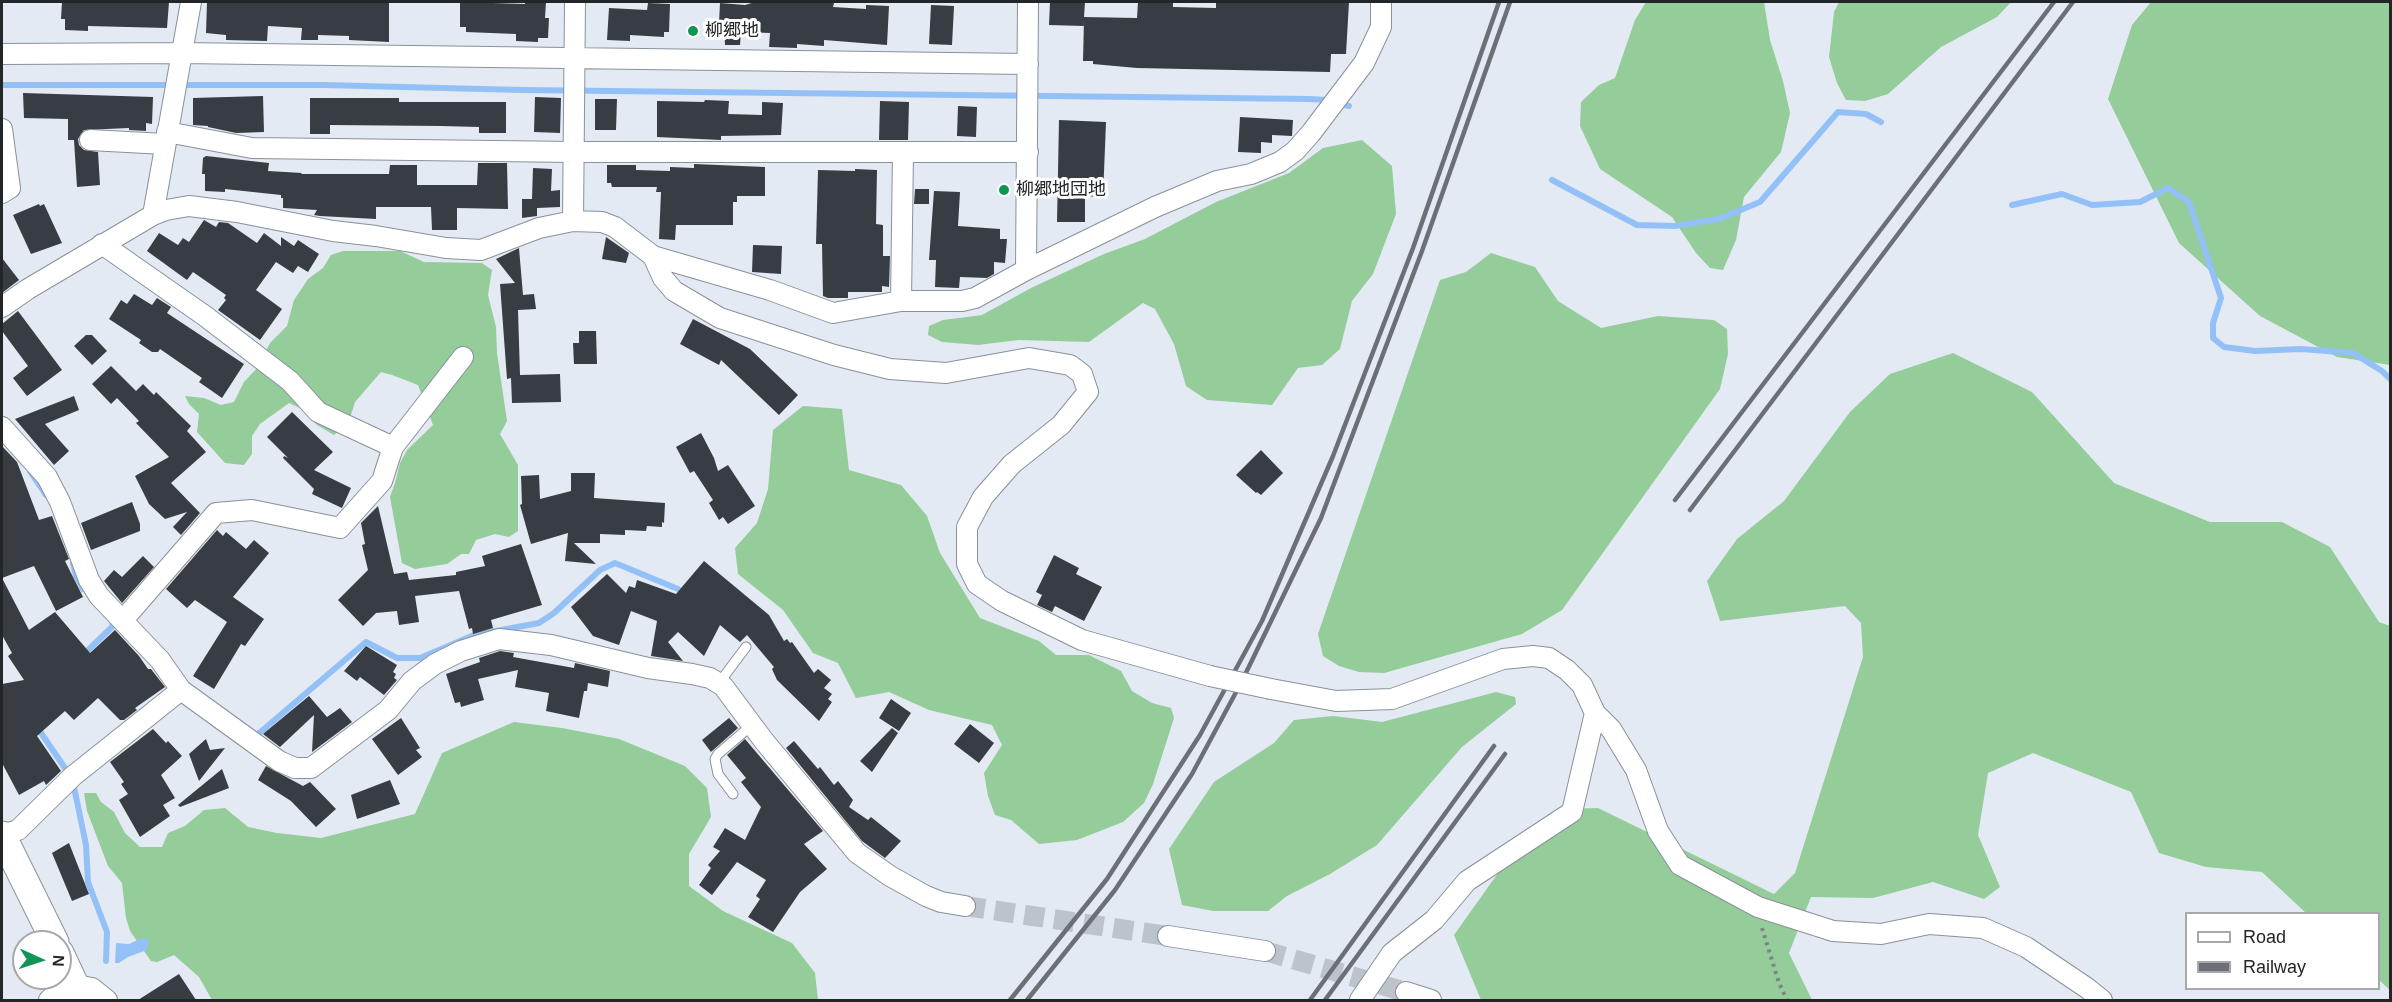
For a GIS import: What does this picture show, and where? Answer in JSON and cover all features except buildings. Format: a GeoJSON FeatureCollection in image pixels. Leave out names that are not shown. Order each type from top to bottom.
{"type":"FeatureCollection","features":[{"type":"Feature","properties":{"kind":"main road"},"geometry":{"type":"LineString","coordinates":[[2,835],[49,930]]}},
{"type":"Feature","properties":{"kind":"main road"},"geometry":{"type":"LineString","coordinates":[[72,978],[79,993]]}},
{"type":"Feature","properties":{"kind":"street"},"geometry":{"type":"LineString","coordinates":[[153,215],[191,2]]}},
{"type":"Feature","properties":{"kind":"street"},"geometry":{"type":"LineString","coordinates":[[573,221],[575,2]]}},
{"type":"Feature","properties":{"kind":"street"},"geometry":{"type":"LineString","coordinates":[[1026,270],[1028,2]]}},
{"type":"Feature","properties":{"kind":"street"},"geometry":{"type":"LineString","coordinates":[[2,307],[28,288],[153,215],[189,206],[237,212],[333,231],[446,248],[481,250],[538,228],[573,221],[602,222],[615,227],[653,256],[770,290],[833,313],[901,301],[962,301],[975,298],[1026,270],[1155,207],[1217,181],[1251,174],[1280,162],[1295,151],[1364,63],[1381,27],[1381,2]]}},
{"type":"Feature","properties":{"kind":"street"},"geometry":{"type":"LineString","coordinates":[[2,54],[181,53],[576,67],[1028,64]]}},
{"type":"Feature","properties":{"kind":"street"},"geometry":{"type":"LineString","coordinates":[[2,129],[10,188],[2,193]]}},
{"type":"Feature","properties":{"kind":"street"},"geometry":{"type":"LineString","coordinates":[[90,140],[166,138],[252,148],[575,152],[1028,152]]}},
{"type":"Feature","properties":{"kind":"street"},"geometry":{"type":"LineString","coordinates":[[901,301],[903,152]]}},
{"type":"Feature","properties":{"kind":"street"},"geometry":{"type":"LineString","coordinates":[[102,244],[205,316],[281,374],[318,412],[393,447]]}},
{"type":"Feature","properties":{"kind":"street"},"geometry":{"type":"LineString","coordinates":[[653,256],[663,278],[674,291],[720,318],[834,355],[890,369],[946,373],[1029,358],[1070,365],[1082,374],[1088,392],[1061,425],[1012,464],[984,497],[968,527],[967,564],[977,584],[1002,601],[1082,640],[1210,676],[1336,701],[1392,699],[1503,659],[1533,656],[1549,658],[1567,670],[1582,685],[1595,713],[1611,729],[1636,770],[1658,831],[1680,865],[1758,907],[1833,931],[1881,934],[1929,924],[1983,928],[2026,947],[2102,1000]]}},
{"type":"Feature","properties":{"kind":"street"},"geometry":{"type":"LineString","coordinates":[[123,620],[216,513],[252,510],[340,528],[382,481],[393,447],[463,357]]}},
{"type":"Feature","properties":{"kind":"street"},"geometry":{"type":"LineString","coordinates":[[2,426],[47,477],[60,502],[89,580],[99,596],[160,660],[181,690],[279,761],[296,768],[311,768],[388,710],[412,681],[435,664],[461,651],[499,639],[551,645],[648,668],[710,678],[719,683],[732,696],[752,725],[822,813],[857,853],[890,876],[926,896],[941,902],[965,906]]}},
{"type":"Feature","properties":{"kind":"street"},"geometry":{"type":"LineString","coordinates":[[2,835],[18,830],[73,776],[181,690]]}},
{"type":"Feature","properties":{"kind":"street"},"geometry":{"type":"LineString","coordinates":[[1360,1000],[1392,953],[1434,920],[1467,881],[1572,812],[1595,713]]}},
{"type":"Feature","properties":{"kind":"street"},"geometry":{"type":"LineString","coordinates":[[1167,936],[1264,951]]}},
{"type":"Feature","properties":{"kind":"street"},"geometry":{"type":"LineString","coordinates":[[49,1000],[57,993],[79,993],[92,988],[107,1000]]}},
{"type":"Feature","properties":{"kind":"street"},"geometry":{"type":"LineString","coordinates":[[1406,992],[1431,1000]]}},
{"type":"Feature","properties":{"kind":"lane"},"geometry":{"type":"LineString","coordinates":[[719,683],[746,647]]}},
{"type":"Feature","properties":{"kind":"lane"},"geometry":{"type":"LineString","coordinates":[[733,794],[718,774],[716,759],[718,754],[752,725]]}},
{"type":"Feature","properties":{"kind":"path"},"geometry":{"type":"LineString","coordinates":[[1758,907],[1764,935],[1787,1000]]}},
{"type":"Feature","properties":{"kind":"green space"},"geometry":{"type":"Polygon","coordinates":[[[1646,2],[1764,2],[1770,40],[1790,113],[1781,152],[1744,197],[1736,240],[1723,270],[1710,268],[1696,253],[1672,217],[1600,169],[1580,126],[1581,102],[1599,85],[1615,78],[1635,20],[1646,2]]]}},
{"type":"Feature","properties":{"kind":"green space"},"geometry":{"type":"Polygon","coordinates":[[[1839,2],[2011,2],[1997,17],[1941,47],[1888,94],[1865,101],[1846,100],[1837,83],[1829,57],[1834,12],[1839,2]]]}},
{"type":"Feature","properties":{"kind":"green space"},"geometry":{"type":"Polygon","coordinates":[[[2151,2],[2390,2],[2390,365],[2337,357],[2260,316],[2179,243],[2108,99],[2132,25],[2151,2]]]}},
{"type":"Feature","properties":{"kind":"green space"},"geometry":{"type":"Polygon","coordinates":[[[1362,140],[1392,166],[1396,214],[1373,274],[1352,301],[1340,349],[1322,365],[1298,368],[1272,405],[1207,400],[1186,386],[1174,344],[1155,309],[1143,303],[1089,342],[1019,340],[978,345],[942,342],[928,335],[929,326],[943,320],[982,315],[1031,288],[1104,254],[1145,239],[1216,202],[1289,173],[1323,148],[1362,140]]]}},
{"type":"Feature","properties":{"kind":"green space"},"geometry":{"type":"Polygon","coordinates":[[[343,251],[400,251],[424,262],[482,263],[492,270],[488,295],[496,327],[497,353],[507,421],[500,434],[518,465],[518,531],[509,537],[495,534],[476,540],[469,554],[461,554],[447,564],[415,569],[402,563],[390,497],[400,463],[407,450],[433,425],[418,385],[392,375],[381,372],[355,402],[349,421],[334,435],[317,425],[300,408],[289,403],[260,424],[252,436],[252,454],[244,465],[225,463],[197,432],[199,414],[185,396],[204,398],[221,405],[234,402],[244,382],[258,367],[270,343],[287,326],[294,300],[308,279],[323,268],[331,255],[343,251]]]}},
{"type":"Feature","properties":{"kind":"green space"},"geometry":{"type":"Polygon","coordinates":[[[1491,253],[1535,267],[1558,301],[1601,328],[1658,316],[1714,320],[1727,329],[1728,354],[1720,389],[1562,610],[1522,634],[1384,673],[1359,672],[1339,666],[1323,656],[1318,634],[1440,280],[1466,272],[1491,253]]]}},
{"type":"Feature","properties":{"kind":"green space"},"geometry":{"type":"Polygon","coordinates":[[[1953,353],[2032,392],[2114,483],[2210,522],[2282,522],[2330,547],[2379,622],[2390,626],[2390,990],[2380,981],[2380,912],[2305,912],[2262,872],[2206,867],[2159,853],[2131,792],[2033,753],[1988,773],[1978,835],[2000,887],[1984,899],[1933,882],[1873,898],[1811,897],[1789,953],[1812,1000],[1481,1000],[1454,935],[1518,845],[1559,809],[1598,808],[1774,894],[1795,873],[1863,657],[1861,623],[1845,606],[1720,621],[1707,581],[1737,539],[1784,501],[1850,412],[1890,374],[1953,353]]]}},
{"type":"Feature","properties":{"kind":"green space"},"geometry":{"type":"Polygon","coordinates":[[[803,406],[842,409],[849,470],[901,485],[927,516],[940,553],[980,618],[1039,641],[1056,655],[1089,655],[1121,671],[1132,691],[1152,703],[1171,708],[1174,718],[1153,784],[1144,803],[1123,822],[1077,840],[1039,844],[1011,820],[995,815],[988,796],[984,773],[1002,745],[992,725],[929,710],[889,692],[856,698],[838,663],[813,653],[783,610],[738,574],[735,548],[757,523],[768,489],[773,430],[803,406]]]}},
{"type":"Feature","properties":{"kind":"green space"},"geometry":{"type":"Polygon","coordinates":[[[1496,692],[1515,697],[1516,704],[1462,747],[1377,845],[1330,874],[1287,896],[1268,911],[1213,911],[1182,905],[1169,849],[1214,782],[1274,743],[1294,720],[1333,716],[1382,722],[1496,692]]]}},
{"type":"Feature","properties":{"kind":"green space"},"geometry":{"type":"Polygon","coordinates":[[[514,722],[619,739],[685,766],[707,788],[711,817],[689,854],[689,886],[723,911],[792,943],[815,973],[818,1000],[212,1000],[199,977],[174,955],[157,962],[151,961],[130,931],[126,918],[122,883],[108,866],[87,811],[84,793],[96,793],[101,802],[114,812],[125,833],[140,847],[162,847],[168,833],[185,826],[204,810],[225,808],[248,827],[321,838],[415,814],[442,753],[514,722]]]}},
{"type":"Feature","properties":{"kind":"water"},"geometry":{"type":"Polygon","coordinates":[[[142,938],[149,942],[147,950],[115,963],[116,943],[129,944],[142,938]]]}},
{"type":"Feature","properties":{"kind":"waterway"},"geometry":{"type":"LineString","coordinates":[[2,85],[324,85],[522,90],[1310,99],[1326,100],[1349,106]]}},
{"type":"Feature","properties":{"kind":"waterway"},"geometry":{"type":"LineString","coordinates":[[1552,180],[1637,225],[1675,226],[1719,219],[1760,202],[1838,112],[1866,114],[1881,122]]}},
{"type":"Feature","properties":{"kind":"waterway"},"geometry":{"type":"LineString","coordinates":[[2012,205],[2062,194],[2092,205],[2140,202],[2168,188],[2189,202],[2221,298],[2213,323],[2213,338],[2224,347],[2255,351],[2301,349],[2353,353],[2382,371],[2390,379]]}},
{"type":"Feature","properties":{"kind":"waterway"},"geometry":{"type":"LineString","coordinates":[[30,471],[46,495]]}},
{"type":"Feature","properties":{"kind":"waterway"},"geometry":{"type":"LineString","coordinates":[[73,563],[76,576],[83,589]]}},
{"type":"Feature","properties":{"kind":"waterway"},"geometry":{"type":"LineString","coordinates":[[252,732],[257,735],[366,642],[397,658],[420,658],[474,635],[539,623],[554,613],[600,570],[615,563],[678,589]]}},
{"type":"Feature","properties":{"kind":"waterway"},"geometry":{"type":"LineString","coordinates":[[83,655],[112,627],[113,621]]}},
{"type":"Feature","properties":{"kind":"waterway"},"geometry":{"type":"LineString","coordinates":[[37,727],[69,774]]}},
{"type":"Feature","properties":{"kind":"waterway"},"geometry":{"type":"LineString","coordinates":[[74,787],[86,845],[88,882],[107,932],[106,961]]}},
{"type":"Feature","properties":{"kind":"tunnel"},"geometry":{"type":"LineString","coordinates":[[965,906],[1168,936]]}},
{"type":"Feature","properties":{"kind":"tunnel"},"geometry":{"type":"LineString","coordinates":[[1265,951],[1406,992]]}},
{"type":"Feature","properties":{"kind":"railway"},"geometry":{"type":"LineString","coordinates":[[1010,1000],[1107,879],[1200,735],[1262,621],[1333,456],[1413,248],[1499,2]]}},
{"type":"Feature","properties":{"kind":"railway"},"geometry":{"type":"LineString","coordinates":[[1027,1000],[1115,890],[1192,774],[1241,683],[1321,518],[1422,251],[1510,2]]}},
{"type":"Feature","properties":{"kind":"railway"},"geometry":{"type":"LineString","coordinates":[[1675,500],[2054,2]]}},
{"type":"Feature","properties":{"kind":"railway"},"geometry":{"type":"LineString","coordinates":[[1690,510],[2073,2]]}},
{"type":"Feature","properties":{"kind":"railway"},"geometry":{"type":"LineString","coordinates":[[1310,1000],[1494,746]]}},
{"type":"Feature","properties":{"kind":"railway"},"geometry":{"type":"LineString","coordinates":[[1325,1000],[1505,754]]}},
{"type":"Feature","properties":{"kind":"place","name":"柳郷地"},"geometry":{"type":"Point","coordinates":[693,31]}},
{"type":"Feature","properties":{"kind":"place","name":"柳郷地団地"},"geometry":{"type":"Point","coordinates":[1004,190]}}]}
